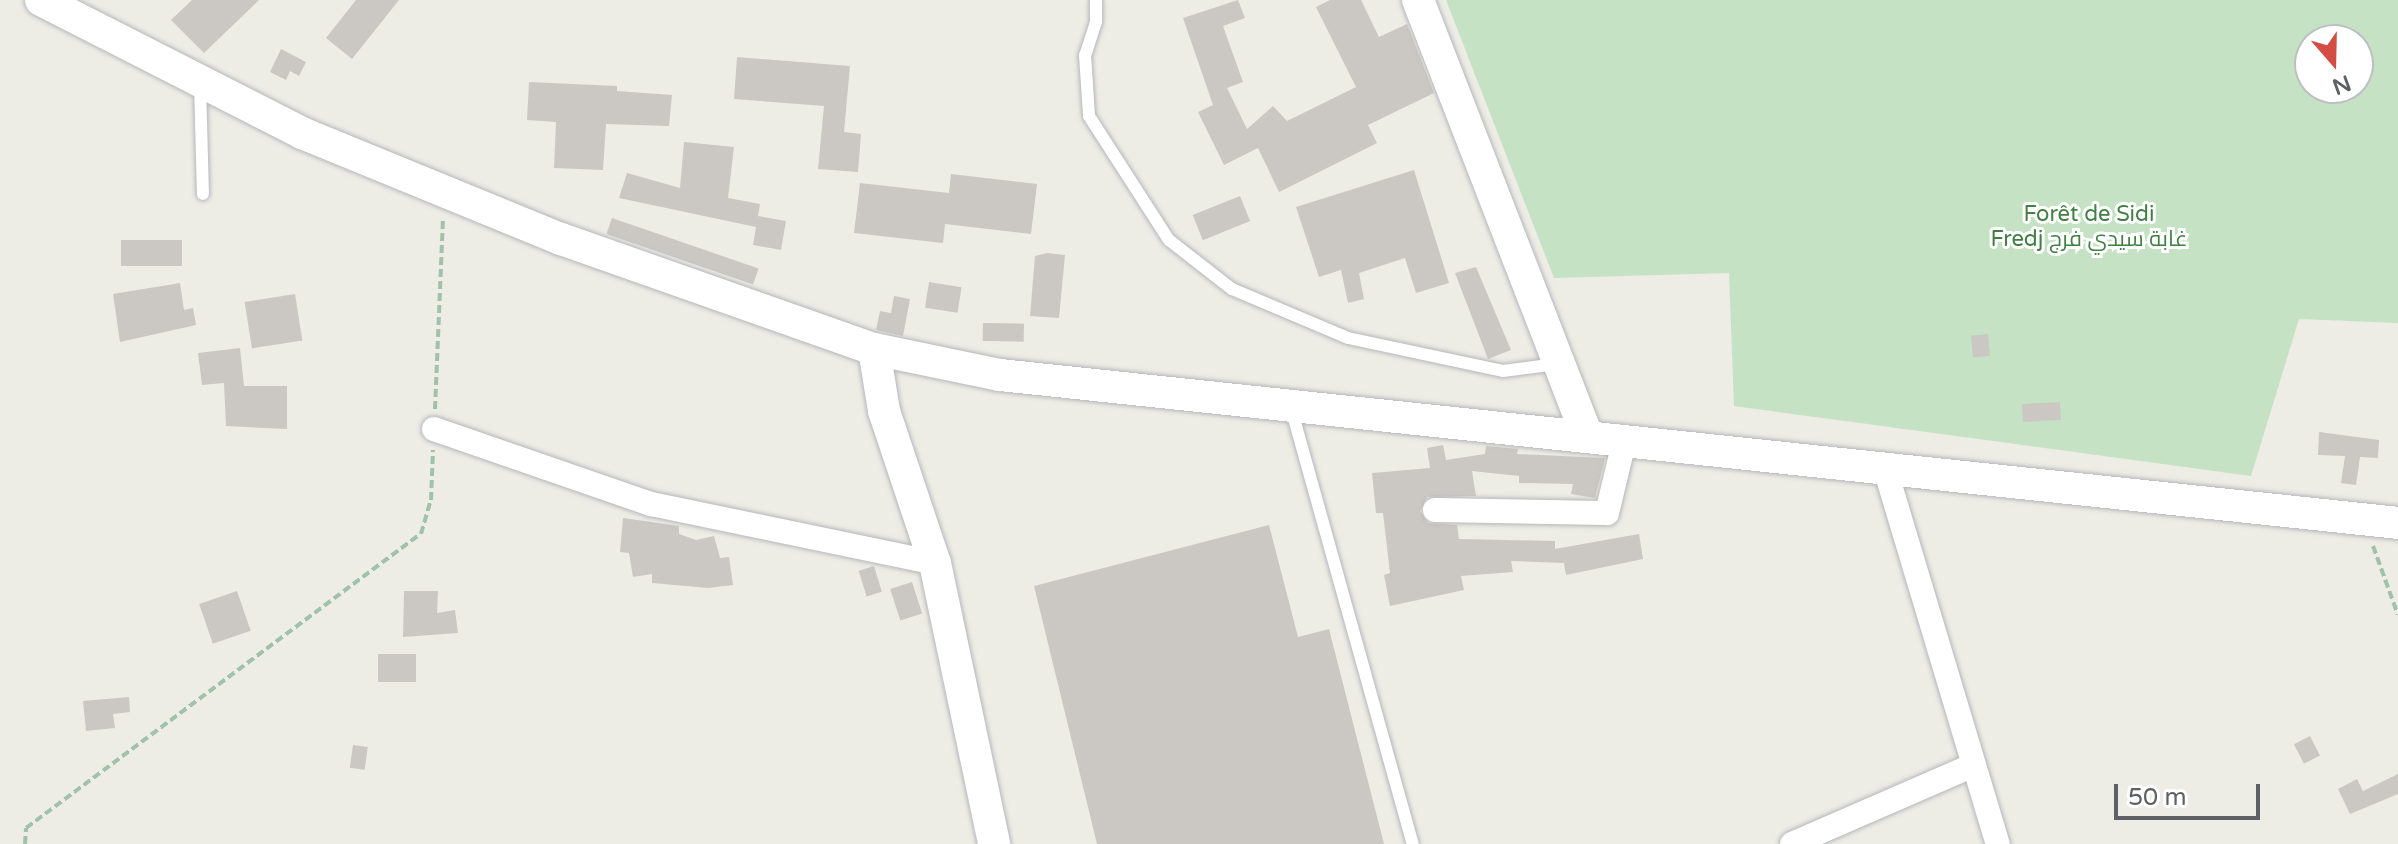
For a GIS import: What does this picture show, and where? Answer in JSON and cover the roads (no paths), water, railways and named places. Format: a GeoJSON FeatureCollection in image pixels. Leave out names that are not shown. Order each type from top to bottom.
{"type":"FeatureCollection","features":[{"type":"Feature","properties":{"kind":"main road"},"geometry":{"type":"LineString","coordinates":[[1418,0],[1587,435]]}},
{"type":"Feature","properties":{"kind":"main road"},"geometry":{"type":"LineString","coordinates":[[61,4],[302,133],[561,239],[874,349],[1000,375],[1884,465],[2398,523]]}},
{"type":"Feature","properties":{"kind":"main road"},"geometry":{"type":"LineString","coordinates":[[874,349],[884,411],[935,563],[994,844]]}},
{"type":"Feature","properties":{"kind":"street"},"geometry":{"type":"LineString","coordinates":[[434,429],[651,504],[935,563]]}},
{"type":"Feature","properties":{"kind":"street"},"geometry":{"type":"LineString","coordinates":[[1435,510],[1607,513],[1625,438]]}},
{"type":"Feature","properties":{"kind":"street"},"geometry":{"type":"LineString","coordinates":[[1884,465],[1998,844]]}},
{"type":"Feature","properties":{"kind":"street"},"geometry":{"type":"LineString","coordinates":[[1792,844],[1974,765]]}},
{"type":"Feature","properties":{"kind":"lane"},"geometry":{"type":"LineString","coordinates":[[1096,0],[1096,22],[1085,55],[1089,116],[1169,240],[1232,289],[1348,338],[1503,371],[1560,364]]}},
{"type":"Feature","properties":{"kind":"lane"},"geometry":{"type":"LineString","coordinates":[[200,80],[197,147],[203,194]]}},
{"type":"Feature","properties":{"kind":"lane"},"geometry":{"type":"LineString","coordinates":[[1290,405],[1413,844]]}},
{"type":"Feature","properties":{"kind":"park label","name":"Forêt de Sidi Fredj غابة سيدي فرج"},"geometry":{"type":"Point","coordinates":[2089,226]}}]}
